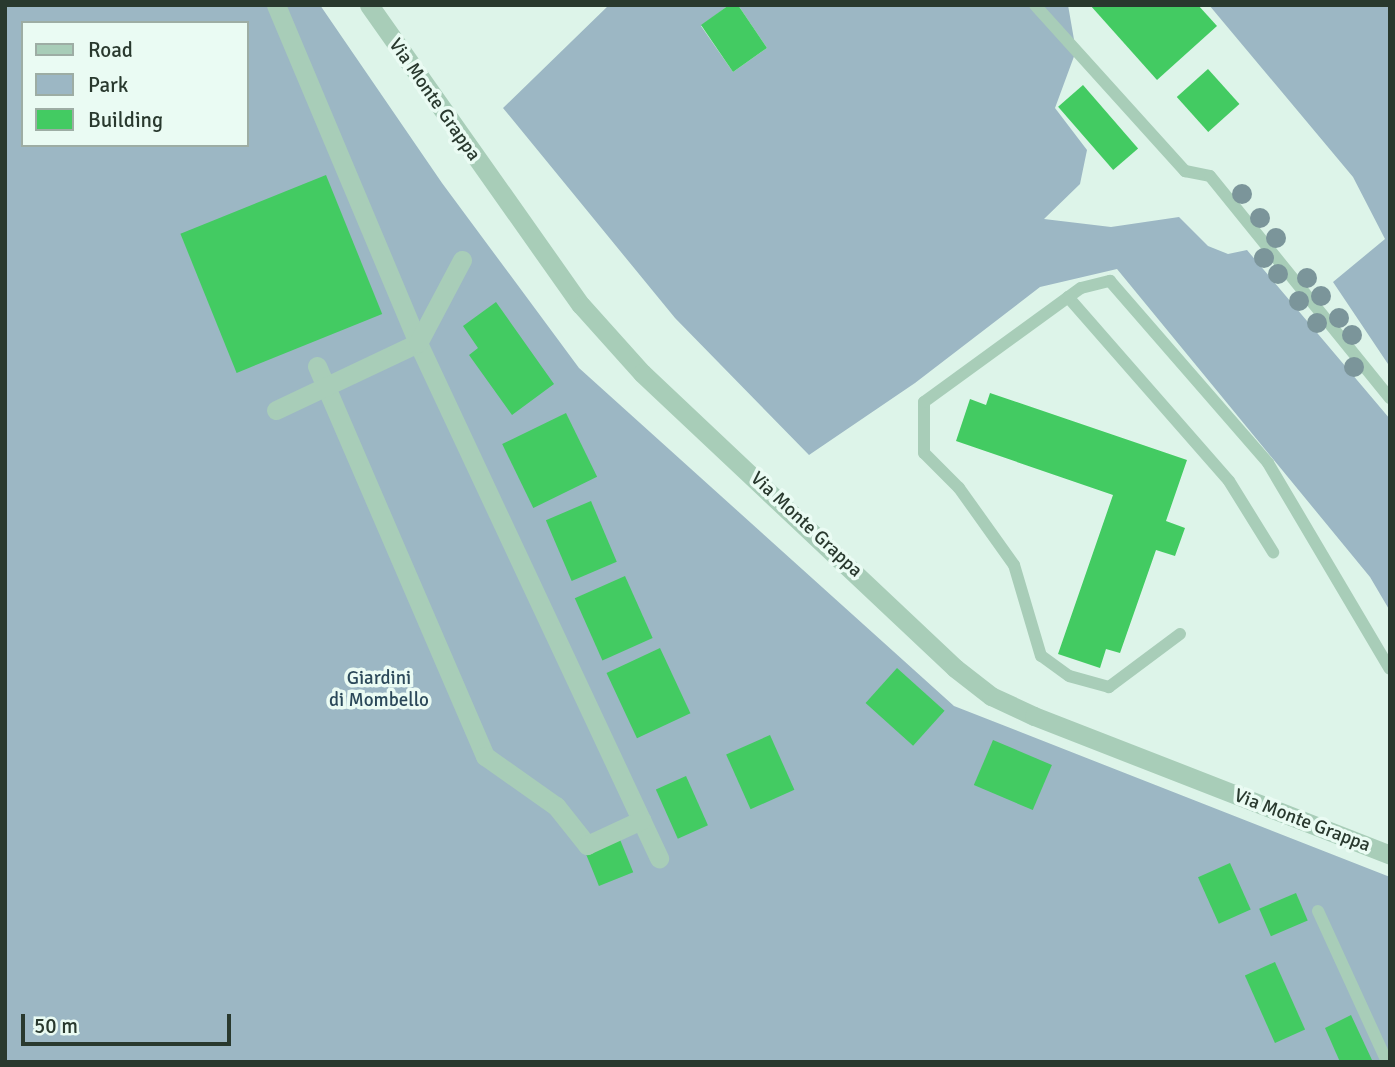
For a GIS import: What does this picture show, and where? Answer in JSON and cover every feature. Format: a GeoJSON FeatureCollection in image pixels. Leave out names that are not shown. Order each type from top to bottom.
{"type":"FeatureCollection","features":[{"type":"Feature","properties":{"kind":"street"},"geometry":{"type":"LineString","coordinates":[[276,5],[418,343],[659,858]]}},
{"type":"Feature","properties":{"kind":"street","name":"Via Monte Grappa"},"geometry":{"type":"LineString","coordinates":[[369,5],[589,315],[642,373],[955,667],[991,696],[1034,716],[1390,855]]}},
{"type":"Feature","properties":{"kind":"street"},"geometry":{"type":"LineString","coordinates":[[276,411],[418,343],[462,260]]}},
{"type":"Feature","properties":{"kind":"street"},"geometry":{"type":"LineString","coordinates":[[317,366],[485,756],[556,806],[587,845],[641,820]]}},
{"type":"Feature","properties":{"kind":"lane"},"geometry":{"type":"LineString","coordinates":[[1035,5],[1185,171],[1210,176],[1390,398]]}},
{"type":"Feature","properties":{"kind":"lane"},"geometry":{"type":"LineString","coordinates":[[1180,634],[1109,687],[1069,676],[1041,656],[1014,565],[959,488],[924,453],[924,402],[1081,288],[1110,281],[1259,453],[1390,669]]}},
{"type":"Feature","properties":{"kind":"lane"},"geometry":{"type":"LineString","coordinates":[[1068,298],[1229,481],[1273,552]]}},
{"type":"Feature","properties":{"kind":"lane"},"geometry":{"type":"LineString","coordinates":[[1318,911],[1387,1062]]}},
{"type":"Feature","properties":{"kind":"green space","name":"Giardini di Mombello"},"geometry":{"type":"Polygon","coordinates":[[[5,5],[320,5],[442,183],[579,368],[954,706],[1390,877],[1390,1062],[5,1062],[5,5]]]}},
{"type":"Feature","properties":{"kind":"green space"},"geometry":{"type":"Polygon","coordinates":[[[609,5],[729,5],[701,26],[733,72],[767,48],[738,5],[1068,5],[1076,51],[1055,108],[1087,150],[1080,184],[1044,219],[1111,227],[1179,217],[1208,246],[1228,254],[1247,250],[1390,419],[1390,611],[1370,577],[1117,269],[1040,287],[915,383],[809,455],[675,318],[503,108],[609,5]]]}},
{"type":"Feature","properties":{"kind":"green space"},"geometry":{"type":"Polygon","coordinates":[[[1209,5],[1390,5],[1390,367],[1333,282],[1385,239],[1353,177],[1209,5]]]}},
{"type":"Feature","properties":{"kind":"building"},"geometry":{"type":"Polygon","coordinates":[[[729,5],[738,5],[767,48],[733,72],[701,25],[729,5]]]}},
{"type":"Feature","properties":{"kind":"building"},"geometry":{"type":"Polygon","coordinates":[[[1090,5],[1198,5],[1217,26],[1157,80],[1090,5]]]}},
{"type":"Feature","properties":{"kind":"building"},"geometry":{"type":"Polygon","coordinates":[[[1208,69],[1239,104],[1208,132],[1177,97],[1208,69]]]}},
{"type":"Feature","properties":{"kind":"building"},"geometry":{"type":"Polygon","coordinates":[[[1083,85],[1138,148],[1113,170],[1058,107],[1083,85]]]}},
{"type":"Feature","properties":{"kind":"building"},"geometry":{"type":"Polygon","coordinates":[[[326,175],[382,314],[237,373],[180,234],[326,175]]]}},
{"type":"Feature","properties":{"kind":"building"},"geometry":{"type":"Polygon","coordinates":[[[496,302],[554,384],[512,415],[469,355],[478,348],[463,326],[496,302]]]}},
{"type":"Feature","properties":{"kind":"building"},"geometry":{"type":"Polygon","coordinates":[[[990,393],[1187,460],[1166,521],[1185,528],[1175,556],[1156,550],[1120,653],[1106,649],[1100,668],[1058,654],[1113,495],[956,441],[970,399],[986,405],[990,393]]]}},
{"type":"Feature","properties":{"kind":"building"},"geometry":{"type":"Polygon","coordinates":[[[566,413],[597,477],[533,508],[502,444],[566,413]]]}},
{"type":"Feature","properties":{"kind":"building"},"geometry":{"type":"Polygon","coordinates":[[[591,501],[617,562],[572,581],[546,520],[591,501]]]}},
{"type":"Feature","properties":{"kind":"building"},"geometry":{"type":"Polygon","coordinates":[[[625,576],[653,638],[602,660],[575,598],[625,576]]]}},
{"type":"Feature","properties":{"kind":"building"},"geometry":{"type":"Polygon","coordinates":[[[660,648],[690,713],[637,738],[607,673],[660,648]]]}},
{"type":"Feature","properties":{"kind":"building"},"geometry":{"type":"Polygon","coordinates":[[[897,668],[945,711],[913,746],[866,703],[897,668]]]}},
{"type":"Feature","properties":{"kind":"building"},"geometry":{"type":"Polygon","coordinates":[[[770,735],[794,790],[751,809],[726,755],[770,735]]]}},
{"type":"Feature","properties":{"kind":"building"},"geometry":{"type":"Polygon","coordinates":[[[993,740],[1052,765],[1033,810],[974,785],[993,740]]]}},
{"type":"Feature","properties":{"kind":"building"},"geometry":{"type":"Polygon","coordinates":[[[686,776],[708,825],[678,839],[656,789],[686,776]]]}},
{"type":"Feature","properties":{"kind":"building"},"geometry":{"type":"Polygon","coordinates":[[[619,837],[633,872],[599,886],[585,851],[619,837]]]}},
{"type":"Feature","properties":{"kind":"building"},"geometry":{"type":"Polygon","coordinates":[[[1230,863],[1251,910],[1219,924],[1198,877],[1230,863]]]}},
{"type":"Feature","properties":{"kind":"building"},"geometry":{"type":"Polygon","coordinates":[[[1296,893],[1308,921],[1271,936],[1259,909],[1296,893]]]}},
{"type":"Feature","properties":{"kind":"building"},"geometry":{"type":"Polygon","coordinates":[[[1275,962],[1305,1030],[1275,1043],[1245,975],[1275,962]]]}},
{"type":"Feature","properties":{"kind":"building"},"geometry":{"type":"Polygon","coordinates":[[[1351,1015],[1372,1060],[1368,1062],[1340,1062],[1325,1028],[1351,1015]]]}}]}
